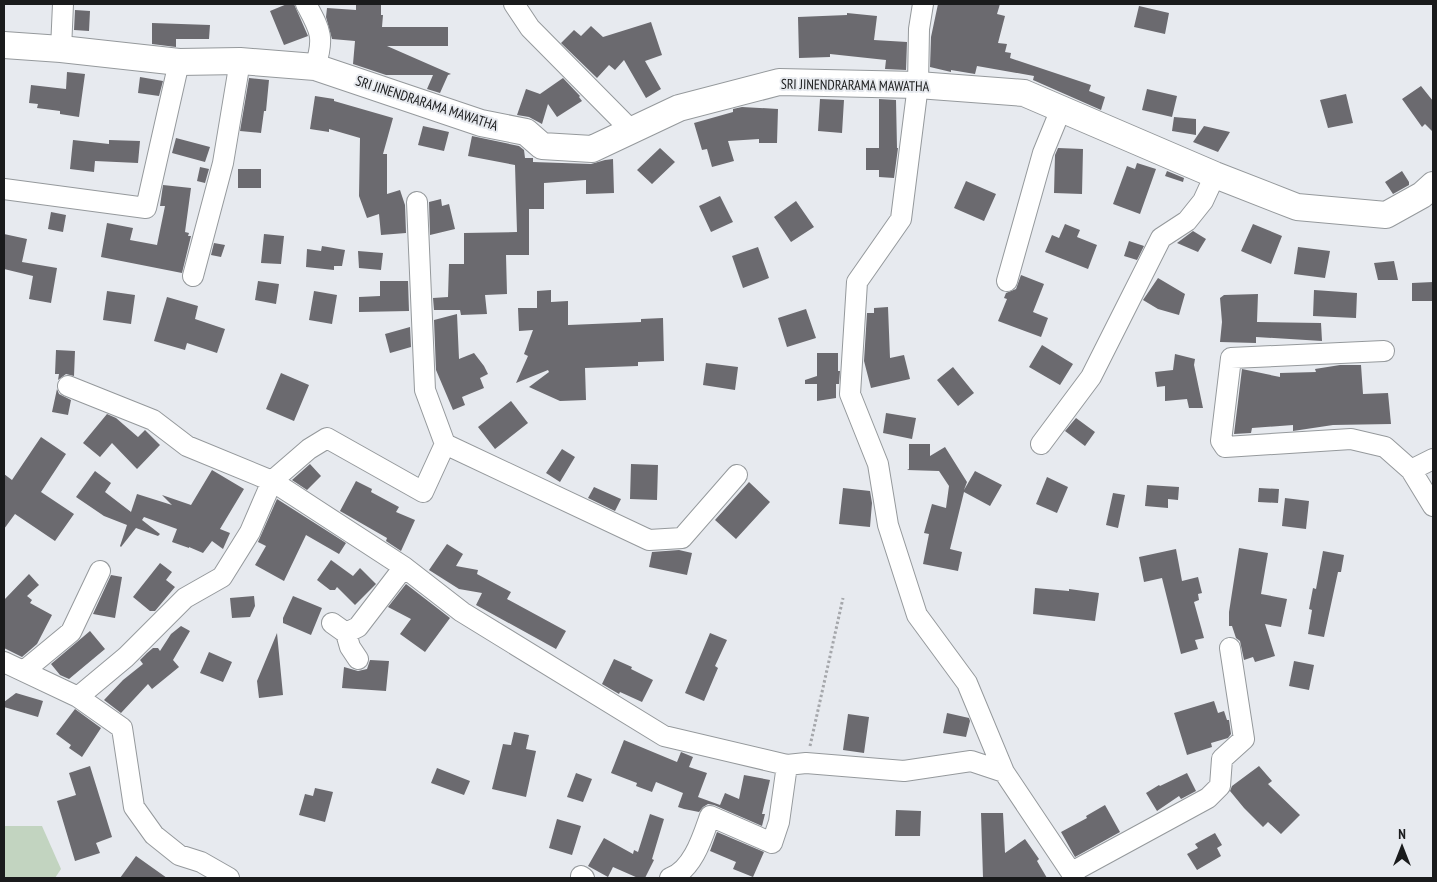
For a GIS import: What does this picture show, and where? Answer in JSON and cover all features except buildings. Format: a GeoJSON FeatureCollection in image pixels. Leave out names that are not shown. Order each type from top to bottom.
{"type":"FeatureCollection","features":[{"type":"Feature","properties":{"kind":"main road","name":"SRI JINENDRARAMA MAWATHA"},"geometry":{"type":"LineString","coordinates":[[4,45],[61,49],[179,62],[240,61],[315,67],[481,123],[526,132],[542,146],[592,149],[630,129],[679,108],[779,82],[918,85],[1024,94],[1297,208],[1386,215],[1422,195],[1433,185]]}},
{"type":"Feature","properties":{"kind":"street"},"geometry":{"type":"LineString","coordinates":[[61,49],[64,4]]}},
{"type":"Feature","properties":{"kind":"street"},"geometry":{"type":"LineString","coordinates":[[306,4],[320,30],[320,52],[315,67]]}},
{"type":"Feature","properties":{"kind":"street"},"geometry":{"type":"LineString","coordinates":[[514,4],[530,28],[630,129]]}},
{"type":"Feature","properties":{"kind":"street"},"geometry":{"type":"LineString","coordinates":[[922,4],[918,85],[901,219],[857,282],[850,394],[878,464],[888,525],[916,616],[967,683],[1004,772],[1073,875],[1208,798],[1220,786],[1222,759],[1244,739],[1230,648]]}},
{"type":"Feature","properties":{"kind":"street"},"geometry":{"type":"LineString","coordinates":[[193,276],[223,163],[240,61]]}},
{"type":"Feature","properties":{"kind":"street"},"geometry":{"type":"LineString","coordinates":[[4,189],[146,208],[179,62]]}},
{"type":"Feature","properties":{"kind":"street"},"geometry":{"type":"LineString","coordinates":[[1006,281],[1043,153],[1061,109]]}},
{"type":"Feature","properties":{"kind":"street"},"geometry":{"type":"LineString","coordinates":[[1041,444],[1091,377],[1161,238],[1187,221],[1203,201],[1215,174]]}},
{"type":"Feature","properties":{"kind":"street"},"geometry":{"type":"LineString","coordinates":[[417,202],[425,390],[445,444],[649,540],[682,538],[737,475]]}},
{"type":"Feature","properties":{"kind":"street"},"geometry":{"type":"LineString","coordinates":[[1384,351],[1231,358],[1220,441],[1225,448],[1351,439],[1385,447],[1411,470],[1433,506]]}},
{"type":"Feature","properties":{"kind":"street"},"geometry":{"type":"LineString","coordinates":[[68,386],[153,420],[188,446],[272,481],[404,567],[462,612],[664,736],[796,764],[904,772],[971,761],[1004,772]]}},
{"type":"Feature","properties":{"kind":"street"},"geometry":{"type":"LineString","coordinates":[[78,696],[126,658],[185,598],[222,577],[250,532],[272,481],[309,449],[327,438],[423,492],[445,444]]}},
{"type":"Feature","properties":{"kind":"street"},"geometry":{"type":"LineString","coordinates":[[1411,470],[1433,459]]}},
{"type":"Feature","properties":{"kind":"street"},"geometry":{"type":"LineString","coordinates":[[358,659],[339,628],[358,627],[404,567]]}},
{"type":"Feature","properties":{"kind":"street"},"geometry":{"type":"LineString","coordinates":[[25,670],[71,632],[100,571]]}},
{"type":"Feature","properties":{"kind":"street"},"geometry":{"type":"LineString","coordinates":[[4,662],[78,696],[122,728],[134,806],[154,835],[179,855],[201,862],[229,878]]}},
{"type":"Feature","properties":{"kind":"street"},"geometry":{"type":"LineString","coordinates":[[670,878],[678,875],[698,848],[710,816],[772,844],[796,764]]}},
{"type":"Feature","properties":{"kind":"path"},"geometry":{"type":"LineString","coordinates":[[796,764],[843,598]]}},
{"type":"Feature","properties":{"kind":"green space"},"geometry":{"type":"Polygon","coordinates":[[[4,826],[42,826],[61,869],[55,878],[4,878],[4,826]]]}}]}
